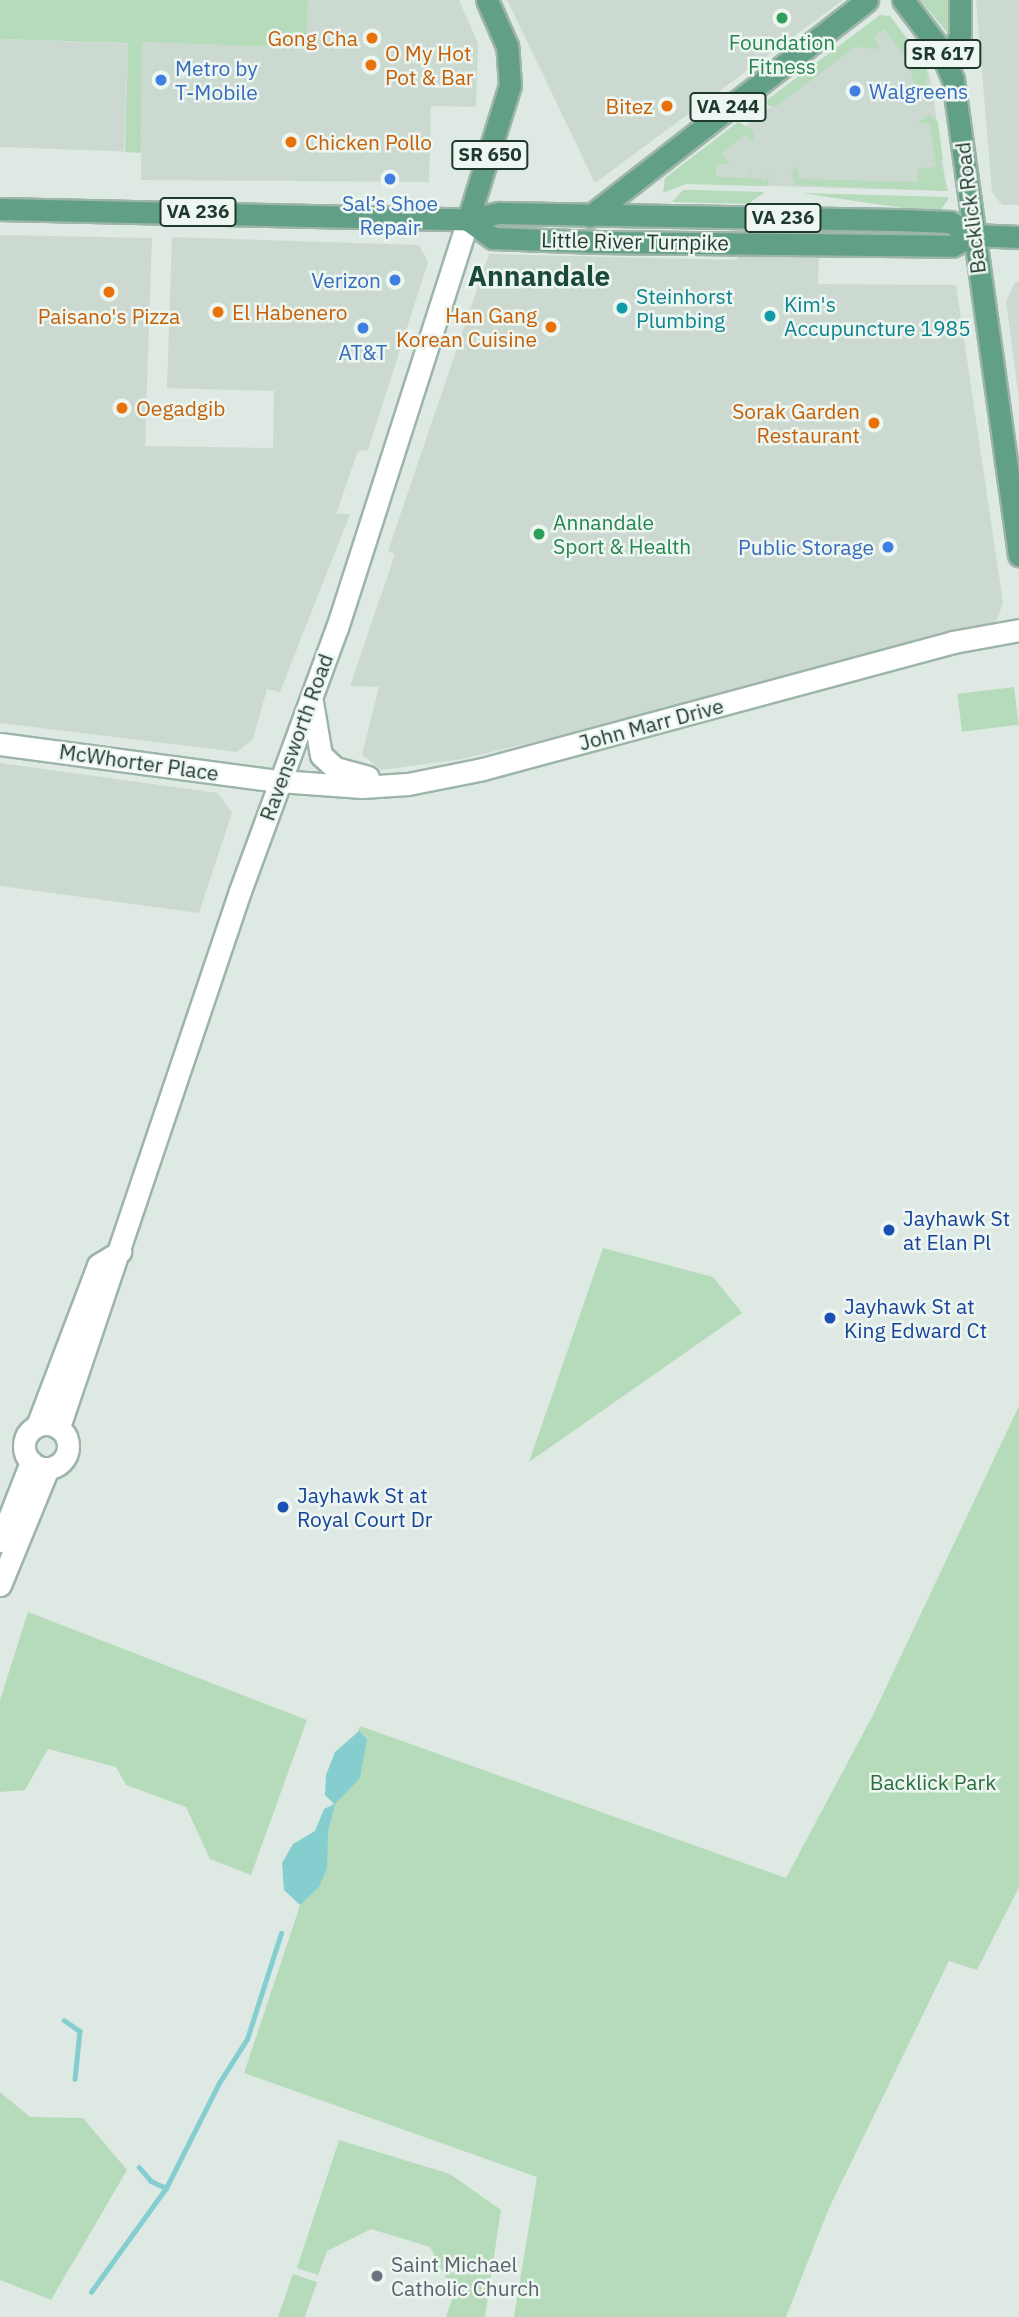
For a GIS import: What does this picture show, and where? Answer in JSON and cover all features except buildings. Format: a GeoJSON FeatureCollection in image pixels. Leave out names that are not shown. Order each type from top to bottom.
{"type":"FeatureCollection","features":[{"type":"Feature","properties":{"kind":"main road","name":"SR 650"},"geometry":{"type":"LineString","coordinates":[[468,220],[510,85],[507,46],[487,0]]}},
{"type":"Feature","properties":{"kind":"main road","name":"VA 244"},"geometry":{"type":"LineString","coordinates":[[590,216],[867,0]]}},
{"type":"Feature","properties":{"kind":"main road","name":"Backlick Road"},"geometry":{"type":"LineString","coordinates":[[903,0],[949,65],[1019,555]]}},
{"type":"Feature","properties":{"kind":"main road"},"geometry":{"type":"LineString","coordinates":[[949,65],[960,35],[960,0]]}},
{"type":"Feature","properties":{"kind":"main road","name":"Little River Turnpike"},"geometry":{"type":"LineString","coordinates":[[0,209],[468,220],[499,213],[950,222],[973,235],[1019,237]]}},
{"type":"Feature","properties":{"kind":"main road","name":"Little River Turnpike"},"geometry":{"type":"LineString","coordinates":[[468,220],[493,238],[598,242],[952,246],[973,235]]}},
{"type":"Feature","properties":{"kind":"main road","name":"Ravensworth Road"},"geometry":{"type":"LineString","coordinates":[[0,1585],[39,1465],[25,1440],[48,1427],[120,1252],[279,781],[312,694],[422,373],[468,220]]}},
{"type":"Feature","properties":{"kind":"main road","name":"John Marr Drive"},"geometry":{"type":"LineString","coordinates":[[279,781],[362,787],[408,784],[483,769],[953,642],[1019,630]]}},
{"type":"Feature","properties":{"kind":"main road"},"geometry":{"type":"LineString","coordinates":[[312,694],[316,743],[330,765],[348,773],[408,784]]}},
{"type":"Feature","properties":{"kind":"main road","name":"McWhorter Place"},"geometry":{"type":"LineString","coordinates":[[0,744],[279,781]]}},
{"type":"Feature","properties":{"kind":"main road","name":"Ravensworth Road"},"geometry":{"type":"LineString","coordinates":[[39,1465],[59,1464],[68,1449],[48,1427]]}},
{"type":"Feature","properties":{"kind":"main road","name":"Ravensworth Road"},"geometry":{"type":"LineString","coordinates":[[0,1541],[39,1465]]}},
{"type":"Feature","properties":{"kind":"shaded area"},"geometry":{"type":"Polygon","coordinates":[[[308,0],[459,0],[478,43],[476,107],[431,106],[429,182],[141,180],[142,42],[306,48],[308,0]]]}},
{"type":"Feature","properties":{"kind":"shaded area"},"geometry":{"type":"Polygon","coordinates":[[[507,0],[843,0],[595,183],[507,0]]]}},
{"type":"Feature","properties":{"kind":"shaded area"},"geometry":{"type":"Polygon","coordinates":[[[976,0],[1019,0],[1019,205],[1002,205],[992,192],[976,0]]]}},
{"type":"Feature","properties":{"kind":"shaded area"},"geometry":{"type":"Polygon","coordinates":[[[889,16],[930,75],[947,191],[671,183],[889,16]]]}},
{"type":"Feature","properties":{"kind":"shaded area"},"geometry":{"type":"Polygon","coordinates":[[[0,39],[128,43],[124,151],[0,147],[0,39]]]}},
{"type":"Feature","properties":{"kind":"shaded area"},"geometry":{"type":"Polygon","coordinates":[[[0,235],[152,238],[145,446],[273,448],[274,391],[167,388],[172,237],[419,245],[428,262],[368,450],[358,451],[336,514],[350,514],[280,692],[267,689],[253,739],[237,752],[0,723],[0,235]]]}},
{"type":"Feature","properties":{"kind":"shaded area"},"geometry":{"type":"Polygon","coordinates":[[[738,248],[819,251],[818,284],[956,285],[1003,603],[996,622],[977,636],[462,759],[382,770],[362,755],[379,687],[350,686],[395,554],[388,551],[489,254],[737,260],[738,248]]]}},
{"type":"Feature","properties":{"kind":"shaded area"},"geometry":{"type":"Polygon","coordinates":[[[1015,282],[1019,282],[1019,400],[1006,301],[1015,282]]]}},
{"type":"Feature","properties":{"kind":"shaded area"},"geometry":{"type":"Polygon","coordinates":[[[0,763],[218,793],[232,813],[199,913],[0,886],[0,763]]]}},
{"type":"Feature","properties":{"kind":"green space"},"geometry":{"type":"Polygon","coordinates":[[[0,0],[308,0],[306,48],[142,42],[141,153],[125,152],[128,43],[0,39],[0,0]]]}},
{"type":"Feature","properties":{"kind":"green space"},"geometry":{"type":"Polygon","coordinates":[[[920,0],[952,0],[954,30],[949,35],[920,0]]]}},
{"type":"Feature","properties":{"kind":"green space"},"geometry":{"type":"Polygon","coordinates":[[[880,15],[890,16],[927,65],[926,89],[914,84],[907,59],[884,29],[874,37],[880,49],[855,47],[777,106],[768,106],[767,100],[880,15]]]}},
{"type":"Feature","properties":{"kind":"green space"},"geometry":{"type":"Polygon","coordinates":[[[929,114],[938,122],[943,160],[940,161],[948,191],[795,185],[791,172],[797,166],[800,179],[917,182],[919,168],[936,167],[930,123],[918,123],[929,114]]]}},
{"type":"Feature","properties":{"kind":"green space"},"geometry":{"type":"Polygon","coordinates":[[[738,122],[753,130],[755,143],[745,135],[722,153],[729,164],[716,165],[716,177],[748,178],[751,169],[750,178],[766,180],[769,170],[768,186],[686,184],[663,193],[665,178],[738,122]]]}},
{"type":"Feature","properties":{"kind":"green space"},"geometry":{"type":"Polygon","coordinates":[[[683,190],[765,192],[748,204],[672,202],[683,190]]]}},
{"type":"Feature","properties":{"kind":"green space"},"geometry":{"type":"Polygon","coordinates":[[[802,193],[948,197],[948,200],[941,209],[909,209],[802,193]]]}},
{"type":"Feature","properties":{"kind":"green space"},"geometry":{"type":"Polygon","coordinates":[[[1014,687],[1019,725],[962,732],[957,694],[1014,687]]]}},
{"type":"Feature","properties":{"kind":"green space"},"geometry":{"type":"Polygon","coordinates":[[[603,1248],[713,1277],[742,1313],[529,1462],[603,1248]]]}},
{"type":"Feature","properties":{"kind":"green space","name":"Backlick Park"},"geometry":{"type":"Polygon","coordinates":[[[1019,1406],[1019,1887],[977,1970],[949,1961],[829,2208],[786,2317],[514,2317],[537,2177],[244,2073],[360,1726],[786,1878],[873,1715],[1019,1406]]]}},
{"type":"Feature","properties":{"kind":"green space"},"geometry":{"type":"Polygon","coordinates":[[[28,1612],[307,1720],[251,1875],[210,1859],[186,1807],[126,1785],[116,1767],[48,1749],[25,1790],[0,1792],[0,1700],[28,1612]]]}},
{"type":"Feature","properties":{"kind":"green space"},"geometry":{"type":"Polygon","coordinates":[[[0,2092],[30,2117],[83,2118],[127,2170],[51,2300],[0,2280],[0,2092]]]}},
{"type":"Feature","properties":{"kind":"green space"},"geometry":{"type":"Polygon","coordinates":[[[339,2140],[450,2174],[501,2210],[485,2317],[446,2317],[454,2293],[430,2247],[371,2229],[327,2251],[318,2275],[297,2268],[339,2140]]]}},
{"type":"Feature","properties":{"kind":"green space"},"geometry":{"type":"Polygon","coordinates":[[[293,2274],[317,2282],[305,2317],[278,2317],[293,2274]]]}},
{"type":"Feature","properties":{"kind":"water"},"geometry":{"type":"Polygon","coordinates":[[[359,1731],[367,1739],[360,1778],[335,1804],[328,1832],[327,1868],[319,1887],[300,1905],[284,1890],[282,1863],[293,1844],[315,1831],[324,1809],[334,1804],[325,1795],[326,1775],[335,1752],[359,1731]]]}},
{"type":"Feature","properties":{"kind":"waterway"},"geometry":{"type":"LineString","coordinates":[[91,2292],[166,2188],[219,2083],[247,2039],[281,1933]]}},
{"type":"Feature","properties":{"kind":"waterway"},"geometry":{"type":"LineString","coordinates":[[64,2020],[80,2031],[75,2079]]}},
{"type":"Feature","properties":{"kind":"waterway"},"geometry":{"type":"LineString","coordinates":[[139,2167],[151,2181],[166,2188]]}},
{"type":"Feature","properties":{"kind":"place","name":"Foundation Fitness"},"geometry":{"type":"Point","coordinates":[782,18]}},
{"type":"Feature","properties":{"kind":"place","name":"Gong Cha"},"geometry":{"type":"Point","coordinates":[372,38]}},
{"type":"Feature","properties":{"kind":"place","name":"O My Hot Pot & Bar"},"geometry":{"type":"Point","coordinates":[371,65]}},
{"type":"Feature","properties":{"kind":"place","name":"Metro by T-Mobile"},"geometry":{"type":"Point","coordinates":[161,80]}},
{"type":"Feature","properties":{"kind":"place","name":"Walgreens"},"geometry":{"type":"Point","coordinates":[855,91]}},
{"type":"Feature","properties":{"kind":"place","name":"Bitez"},"geometry":{"type":"Point","coordinates":[667,106]}},
{"type":"Feature","properties":{"kind":"place","name":"Chicken Pollo"},"geometry":{"type":"Point","coordinates":[291,142]}},
{"type":"Feature","properties":{"kind":"place","name":"Sal’s Shoe Repair"},"geometry":{"type":"Point","coordinates":[390,179]}},
{"type":"Feature","properties":{"kind":"place","name":"Verizon"},"geometry":{"type":"Point","coordinates":[395,280]}},
{"type":"Feature","properties":{"kind":"place","name":"Paisano's Pizza"},"geometry":{"type":"Point","coordinates":[109,292]}},
{"type":"Feature","properties":{"kind":"place","name":"Steinhorst Plumbing"},"geometry":{"type":"Point","coordinates":[622,308]}},
{"type":"Feature","properties":{"kind":"place","name":"El Habenero"},"geometry":{"type":"Point","coordinates":[218,312]}},
{"type":"Feature","properties":{"kind":"place","name":"Kim's Accupuncture 1985"},"geometry":{"type":"Point","coordinates":[770,316]}},
{"type":"Feature","properties":{"kind":"place","name":"Han Gang Korean Cuisine"},"geometry":{"type":"Point","coordinates":[551,327]}},
{"type":"Feature","properties":{"kind":"place","name":"AT&T"},"geometry":{"type":"Point","coordinates":[363,328]}},
{"type":"Feature","properties":{"kind":"place","name":"Oegadgib"},"geometry":{"type":"Point","coordinates":[122,408]}},
{"type":"Feature","properties":{"kind":"place","name":"Sorak Garden Restaurant"},"geometry":{"type":"Point","coordinates":[874,423]}},
{"type":"Feature","properties":{"kind":"place","name":"Annandale Sport & Health"},"geometry":{"type":"Point","coordinates":[539,534]}},
{"type":"Feature","properties":{"kind":"place","name":"Public Storage"},"geometry":{"type":"Point","coordinates":[888,547]}},
{"type":"Feature","properties":{"kind":"place","name":"Jayhawk St at Elan Pl"},"geometry":{"type":"Point","coordinates":[889,1230]}},
{"type":"Feature","properties":{"kind":"place","name":"Jayhawk St at King Edward Ct"},"geometry":{"type":"Point","coordinates":[830,1318]}},
{"type":"Feature","properties":{"kind":"place","name":"Jayhawk St at Royal Court Dr"},"geometry":{"type":"Point","coordinates":[283,1507]}},
{"type":"Feature","properties":{"kind":"place","name":"Saint Michael Catholic Church"},"geometry":{"type":"Point","coordinates":[377,2276]}},
{"type":"Feature","properties":{"kind":"district","name":"Annandale"},"geometry":{"type":"Point","coordinates":[539,276]}}]}
